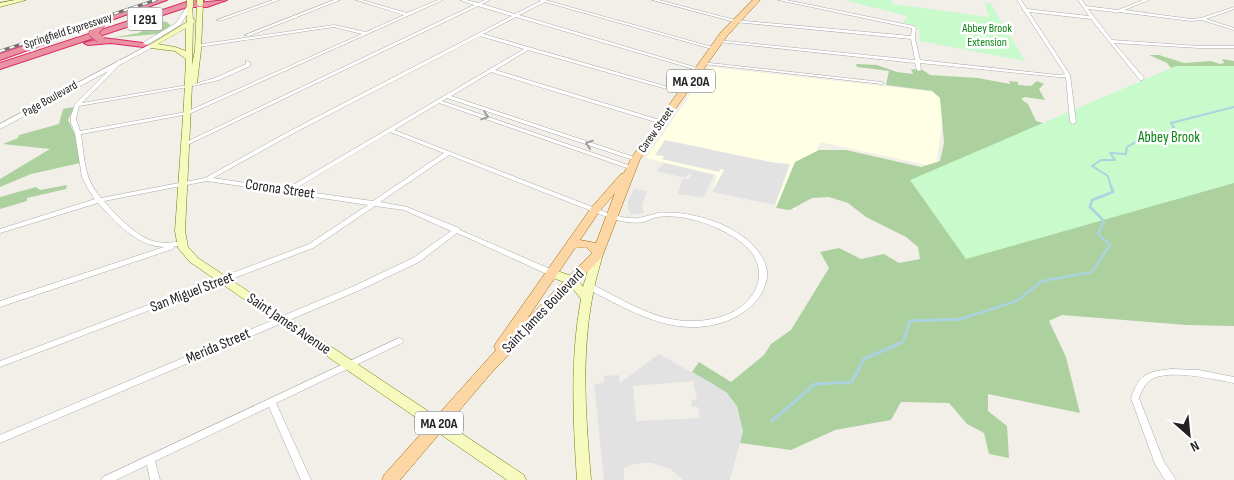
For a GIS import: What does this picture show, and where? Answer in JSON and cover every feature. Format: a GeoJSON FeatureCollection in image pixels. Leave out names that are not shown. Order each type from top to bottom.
{"type":"FeatureCollection","features":[{"type":"Feature","properties":{"kind":"highway"},"geometry":{"type":"LineString","coordinates":[[0,58],[163,0]]}},
{"type":"Feature","properties":{"kind":"highway"},"geometry":{"type":"LineString","coordinates":[[147,45],[100,39],[93,35],[93,33],[101,25],[171,0]]}},
{"type":"Feature","properties":{"kind":"highway","name":"Springfield Expressway"},"geometry":{"type":"LineString","coordinates":[[0,58],[183,0]]}},
{"type":"Feature","properties":{"kind":"highway"},"geometry":{"type":"LineString","coordinates":[[190,3],[221,1]]}},
{"type":"Feature","properties":{"kind":"highway"},"geometry":{"type":"LineString","coordinates":[[200,17],[208,8],[221,1]]}},
{"type":"Feature","properties":{"kind":"highway","name":"Springfield Expressway"},"geometry":{"type":"LineString","coordinates":[[0,66],[200,2]]}},
{"type":"Feature","properties":{"kind":"highway"},"geometry":{"type":"LineString","coordinates":[[0,71],[86,43],[111,41]]}},
{"type":"Feature","properties":{"kind":"main road"},"geometry":{"type":"LineString","coordinates":[[0,5],[22,0]]}},
{"type":"Feature","properties":{"kind":"main road","name":"Carew Street"},"geometry":{"type":"LineString","coordinates":[[552,273],[596,210],[634,164],[661,122],[719,41],[735,21],[757,0]]}},
{"type":"Feature","properties":{"kind":"main road"},"geometry":{"type":"LineString","coordinates":[[181,244],[180,220],[185,144],[188,108],[198,46],[200,2]]}},
{"type":"Feature","properties":{"kind":"main road"},"geometry":{"type":"LineString","coordinates":[[190,3],[189,59],[191,86]]}},
{"type":"Feature","properties":{"kind":"main road","name":"Page Boulevard"},"geometry":{"type":"LineString","coordinates":[[147,45],[190,24],[200,17]]}},
{"type":"Feature","properties":{"kind":"main road"},"geometry":{"type":"LineString","coordinates":[[147,45],[184,51],[189,59]]}},
{"type":"Feature","properties":{"kind":"main road","name":"Carew Street"},"geometry":{"type":"LineString","coordinates":[[584,480],[579,378],[588,293],[598,254],[611,216],[634,164]]}},
{"type":"Feature","properties":{"kind":"main road"},"geometry":{"type":"LineString","coordinates":[[571,245],[584,242],[591,244],[598,254]]}},
{"type":"Feature","properties":{"kind":"main road","name":"Saint James Avenue"},"geometry":{"type":"LineString","coordinates":[[181,244],[194,260],[349,364],[436,426],[519,480]]}},
{"type":"Feature","properties":{"kind":"main road","name":"Saint James Boulevard"},"geometry":{"type":"LineString","coordinates":[[390,480],[488,367],[598,254]]}},
{"type":"Feature","properties":{"kind":"main road"},"geometry":{"type":"LineString","coordinates":[[552,273],[573,281],[588,293]]}},
{"type":"Feature","properties":{"kind":"main road","name":"Saint James Boulevard"},"geometry":{"type":"LineString","coordinates":[[488,367],[552,273]]}},
{"type":"Feature","properties":{"kind":"street"},"geometry":{"type":"LineString","coordinates":[[219,20],[277,0]]}},
{"type":"Feature","properties":{"kind":"street"},"geometry":{"type":"LineString","coordinates":[[230,41],[338,0]]}},
{"type":"Feature","properties":{"kind":"street"},"geometry":{"type":"LineString","coordinates":[[358,0],[408,15]]}},
{"type":"Feature","properties":{"kind":"street"},"geometry":{"type":"LineString","coordinates":[[78,133],[188,108],[441,0]]}},
{"type":"Feature","properties":{"kind":"street"},"geometry":{"type":"LineString","coordinates":[[462,0],[701,66],[882,83]]}},
{"type":"Feature","properties":{"kind":"street"},"geometry":{"type":"LineString","coordinates":[[185,144],[488,0]]}},
{"type":"Feature","properties":{"kind":"street"},"geometry":{"type":"LineString","coordinates":[[207,179],[290,133],[516,16],[542,0],[714,48]]}},
{"type":"Feature","properties":{"kind":"street"},"geometry":{"type":"LineString","coordinates":[[654,0],[735,21],[913,38]]}},
{"type":"Feature","properties":{"kind":"street"},"geometry":{"type":"LineString","coordinates":[[780,0],[913,28],[919,70]]}},
{"type":"Feature","properties":{"kind":"street"},"geometry":{"type":"LineString","coordinates":[[1019,0],[1068,75],[1074,122]]}},
{"type":"Feature","properties":{"kind":"street"},"geometry":{"type":"LineString","coordinates":[[1080,0],[1110,41],[1142,79]]}},
{"type":"Feature","properties":{"kind":"street"},"geometry":{"type":"LineString","coordinates":[[1116,12],[1126,6],[1147,0]]}},
{"type":"Feature","properties":{"kind":"street","name":"Page Boulevard"},"geometry":{"type":"LineString","coordinates":[[0,127],[147,45],[178,24],[190,3]]}},
{"type":"Feature","properties":{"kind":"street"},"geometry":{"type":"LineString","coordinates":[[1085,7],[1180,20],[1202,19],[1234,8]]}},
{"type":"Feature","properties":{"kind":"street"},"geometry":{"type":"LineString","coordinates":[[1024,10],[1092,18]]}},
{"type":"Feature","properties":{"kind":"street"},"geometry":{"type":"LineString","coordinates":[[1202,19],[1234,29]]}},
{"type":"Feature","properties":{"kind":"street"},"geometry":{"type":"LineString","coordinates":[[198,46],[334,26],[366,33]]}},
{"type":"Feature","properties":{"kind":"street"},"geometry":{"type":"LineString","coordinates":[[480,35],[683,92]]}},
{"type":"Feature","properties":{"kind":"street"},"geometry":{"type":"LineString","coordinates":[[719,41],[1058,76],[1068,75]]}},
{"type":"Feature","properties":{"kind":"street"},"geometry":{"type":"LineString","coordinates":[[1110,41],[1207,47],[1234,46]]}},
{"type":"Feature","properties":{"kind":"street","name":"Page Boulevard"},"geometry":{"type":"LineString","coordinates":[[101,72],[147,45]]}},
{"type":"Feature","properties":{"kind":"street"},"geometry":{"type":"LineString","coordinates":[[288,190],[528,48]]}},
{"type":"Feature","properties":{"kind":"street"},"geometry":{"type":"LineString","coordinates":[[121,61],[77,105],[73,117],[74,127],[78,133],[87,182],[92,192],[137,236],[148,243],[157,245],[181,244]]}},
{"type":"Feature","properties":{"kind":"street"},"geometry":{"type":"LineString","coordinates":[[77,105],[191,86],[217,79],[248,65],[248,62]]}},
{"type":"Feature","properties":{"kind":"street"},"geometry":{"type":"LineString","coordinates":[[491,70],[661,122]]}},
{"type":"Feature","properties":{"kind":"street"},"geometry":{"type":"LineString","coordinates":[[446,96],[634,164]]}},
{"type":"Feature","properties":{"kind":"street"},"geometry":{"type":"LineString","coordinates":[[438,101],[634,164]]}},
{"type":"Feature","properties":{"kind":"street"},"geometry":{"type":"LineString","coordinates":[[389,130],[624,220],[641,220],[656,215],[668,215],[694,219],[720,227],[737,236],[755,251],[763,267],[763,282],[756,298],[742,310],[724,319],[701,324],[680,323],[652,317],[588,293]]}},
{"type":"Feature","properties":{"kind":"street","name":"San Miguel Street"},"geometry":{"type":"LineString","coordinates":[[0,364],[311,246],[449,153]]}},
{"type":"Feature","properties":{"kind":"street","name":"Corona Street"},"geometry":{"type":"LineString","coordinates":[[0,231],[100,200],[183,182],[207,179],[405,208],[552,273]]}},
{"type":"Feature","properties":{"kind":"street","name":"Merida Street"},"geometry":{"type":"LineString","coordinates":[[0,439],[282,320],[416,260],[457,230]]}},
{"type":"Feature","properties":{"kind":"street"},"geometry":{"type":"LineString","coordinates":[[0,304],[181,244]]}},
{"type":"Feature","properties":{"kind":"street"},"geometry":{"type":"LineString","coordinates":[[106,480],[399,341]]}},
{"type":"Feature","properties":{"kind":"street"},"geometry":{"type":"LineString","coordinates":[[1172,480],[1160,464],[1135,398],[1141,382],[1160,372],[1184,372],[1234,381]]}},
{"type":"Feature","properties":{"kind":"street"},"geometry":{"type":"LineString","coordinates":[[271,401],[306,480]]}},
{"type":"Feature","properties":{"kind":"street"},"geometry":{"type":"LineString","coordinates":[[150,459],[155,480]]}},
{"type":"Feature","properties":{"kind":"shaded area"},"geometry":{"type":"Polygon","coordinates":[[[710,67],[946,93],[936,167],[820,142],[795,210],[713,191],[717,175],[646,158],[710,67]]]}},
{"type":"Feature","properties":{"kind":"shaded area"},"geometry":{"type":"Polygon","coordinates":[[[665,140],[770,162],[790,164],[775,205],[712,192],[724,170],[720,169],[719,172],[662,159],[664,156],[655,155],[665,140]]]}},
{"type":"Feature","properties":{"kind":"shaded area"},"geometry":{"type":"Polygon","coordinates":[[[664,163],[714,175],[703,198],[678,194],[682,179],[689,179],[692,174],[689,174],[686,178],[656,171],[664,163]]]}},
{"type":"Feature","properties":{"kind":"shaded area"},"geometry":{"type":"Polygon","coordinates":[[[634,189],[647,191],[642,206],[644,213],[631,215],[628,209],[628,201],[634,189]]]}},
{"type":"Feature","properties":{"kind":"shaded area"},"geometry":{"type":"Polygon","coordinates":[[[659,354],[727,393],[737,406],[743,431],[730,480],[683,480],[670,469],[652,463],[642,463],[624,468],[624,480],[604,480],[594,384],[604,383],[604,376],[619,375],[619,381],[621,382],[659,354]],[[693,381],[633,386],[636,421],[700,418],[698,407],[692,407],[691,400],[697,400],[693,381]]]}},
{"type":"Feature","properties":{"kind":"green space","name":"Abbey Brook Extension"},"geometry":{"type":"Polygon","coordinates":[[[843,0],[892,0],[893,4],[989,17],[985,3],[990,3],[1025,61],[920,41],[919,29],[914,25],[903,23],[907,16],[843,0]]]}},
{"type":"Feature","properties":{"kind":"green space"},"geometry":{"type":"Polygon","coordinates":[[[167,22],[172,27],[158,34],[111,38],[139,33],[152,23],[167,22]]]}},
{"type":"Feature","properties":{"kind":"green space"},"geometry":{"type":"Polygon","coordinates":[[[1149,55],[1159,55],[1184,63],[1211,61],[1220,64],[1224,63],[1222,59],[1234,61],[1234,326],[1186,325],[1062,315],[1049,321],[1066,357],[1080,413],[988,394],[988,411],[1007,426],[1009,458],[989,454],[984,433],[967,424],[949,403],[901,402],[891,420],[835,430],[791,450],[740,443],[743,431],[727,393],[692,372],[699,362],[731,382],[764,355],[771,344],[791,330],[829,268],[820,252],[839,248],[861,259],[884,254],[899,263],[920,259],[918,247],[906,237],[866,217],[848,203],[829,197],[812,198],[790,210],[776,208],[795,162],[819,150],[846,150],[921,167],[940,161],[944,143],[940,98],[932,91],[886,85],[889,71],[857,67],[856,64],[877,65],[897,72],[913,74],[911,69],[923,70],[930,75],[978,78],[1010,84],[1009,81],[1018,82],[1018,85],[1031,86],[1037,81],[1044,84],[1039,89],[1045,100],[1025,97],[1021,99],[1028,104],[1036,121],[1064,129],[1178,77],[1167,63],[1149,55]]]}},
{"type":"Feature","properties":{"kind":"green space","name":"Abbey Brook"},"geometry":{"type":"Polygon","coordinates":[[[1176,66],[1234,66],[1234,183],[966,259],[910,180],[1176,66]]]}},
{"type":"Feature","properties":{"kind":"green space"},"geometry":{"type":"Polygon","coordinates":[[[74,107],[68,120],[75,135],[80,163],[31,174],[0,187],[0,179],[50,149],[3,144],[18,138],[19,135],[59,124],[63,109],[74,107]]]}},
{"type":"Feature","properties":{"kind":"green space"},"geometry":{"type":"Polygon","coordinates":[[[67,185],[66,189],[27,198],[27,201],[0,209],[0,197],[36,187],[40,190],[67,185]]]}},
{"type":"Feature","properties":{"kind":"waterway","name":"Abbey Brook"},"geometry":{"type":"LineString","coordinates":[[1111,187],[1108,176],[1092,166],[1101,160],[1115,160],[1110,153],[1126,154],[1127,147],[1141,139],[1150,142],[1164,136],[1174,127],[1171,123],[1234,107]]}},
{"type":"Feature","properties":{"kind":"waterway","name":"Abbey Brook"},"geometry":{"type":"LineString","coordinates":[[967,317],[1017,301],[1042,281],[1092,272],[1110,245],[1098,234],[1104,221],[1090,207],[1092,200],[1113,192],[1111,186]]}},
{"type":"Feature","properties":{"kind":"waterway","name":"Abbey Brook"},"geometry":{"type":"LineString","coordinates":[[772,421],[815,384],[852,382],[864,359],[903,342],[910,321],[961,319],[967,317]]}},
{"type":"Feature","properties":{"kind":"railway"},"geometry":{"type":"LineString","coordinates":[[0,51],[156,0]]}}]}
